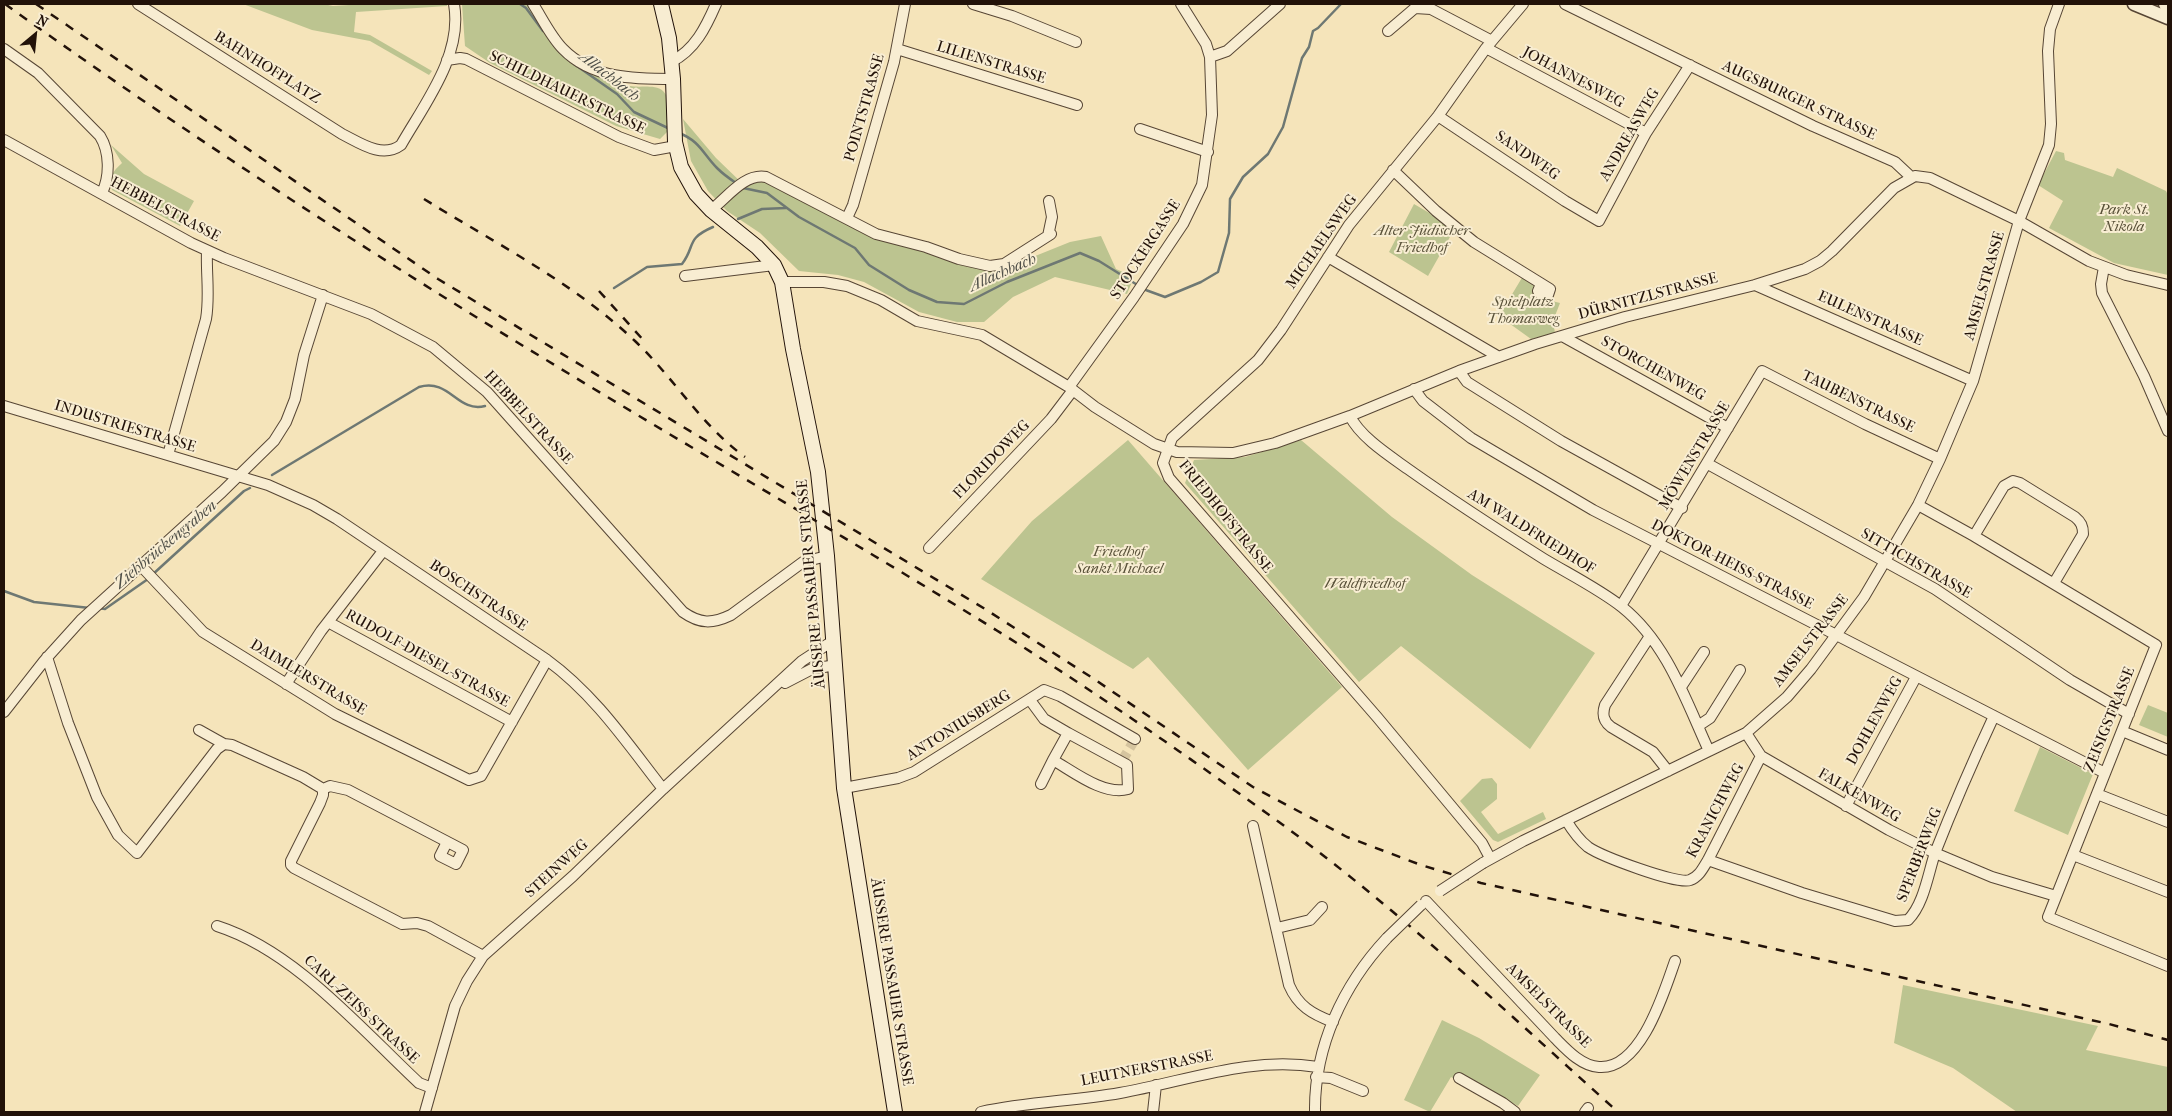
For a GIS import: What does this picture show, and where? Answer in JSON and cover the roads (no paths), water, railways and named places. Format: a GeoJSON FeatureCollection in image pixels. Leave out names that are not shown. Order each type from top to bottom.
{"type":"FeatureCollection","features":[{"type":"Feature","properties":{"kind":"main road","name":"ÄUSSERE PASSAUER STRASSE"},"geometry":{"type":"LineString","coordinates":[[661,4],[669,38],[673,79],[675,144],[681,167],[690,184],[711,210],[725,224],[757,246],[774,265],[782,282],[818,472],[828,556],[844,788],[895,1112]]}},
{"type":"Feature","properties":{"kind":"street","name":"BAHNHOFPLATZ"},"geometry":{"type":"LineString","coordinates":[[138,4],[342,134],[382,151],[395,149],[401,145],[447,60]]}},
{"type":"Feature","properties":{"kind":"street"},"geometry":{"type":"LineString","coordinates":[[533,4],[563,49],[578,61],[611,75],[632,78],[673,79]]}},
{"type":"Feature","properties":{"kind":"street"},"geometry":{"type":"LineString","coordinates":[[671,62],[684,55],[694,43],[716,4]]}},
{"type":"Feature","properties":{"kind":"street","name":"POINTSTRASSE"},"geometry":{"type":"LineString","coordinates":[[847,218],[853,205],[897,49],[905,4]]}},
{"type":"Feature","properties":{"kind":"street"},"geometry":{"type":"LineString","coordinates":[[973,4],[1012,16],[1076,42]]}},
{"type":"Feature","properties":{"kind":"street","name":"STOCKERGASSE"},"geometry":{"type":"LineString","coordinates":[[1071,388],[1146,280],[1190,211],[1202,184],[1212,115],[1210,57],[1206,44],[1181,4]]}},
{"type":"Feature","properties":{"kind":"street"},"geometry":{"type":"LineString","coordinates":[[1210,57],[1227,51],[1280,4]]}},
{"type":"Feature","properties":{"kind":"street","name":"MICHAELSWEG"},"geometry":{"type":"LineString","coordinates":[[1166,450],[1172,438],[1186,424],[1258,360],[1281,330],[1349,225],[1438,116],[1489,44],[1523,4]]}},
{"type":"Feature","properties":{"kind":"street","name":"AUGSBURGER STRASSE"},"geometry":{"type":"LineString","coordinates":[[1565,4],[1813,126],[1895,162],[1911,177]]}},
{"type":"Feature","properties":{"kind":"street","name":"AMSELSTRASSE"},"geometry":{"type":"LineString","coordinates":[[1675,961],[1659,1006],[1645,1033],[1631,1053],[1620,1062],[1598,1068],[1585,1063],[1555,1038],[1423,903],[1486,860],[1746,733],[1787,697],[1812,669],[1885,563],[1918,505],[1973,381],[2019,221],[2049,145],[2051,124],[2048,51],[2050,29],[2059,4]]}},
{"type":"Feature","properties":{"kind":"street"},"geometry":{"type":"LineString","coordinates":[[2134,4],[2168,18]]}},
{"type":"Feature","properties":{"kind":"street"},"geometry":{"type":"LineString","coordinates":[[2165,4],[2168,10]]}},
{"type":"Feature","properties":{"kind":"street"},"geometry":{"type":"LineString","coordinates":[[447,60],[454,35],[455,8]]}},
{"type":"Feature","properties":{"kind":"street"},"geometry":{"type":"LineString","coordinates":[[1388,32],[1416,8],[1431,9],[1489,44]]}},
{"type":"Feature","properties":{"kind":"street","name":"JOHANNESWEG"},"geometry":{"type":"LineString","coordinates":[[1489,44],[1646,134]]}},
{"type":"Feature","properties":{"kind":"street"},"geometry":{"type":"LineString","coordinates":[[4,49],[38,73],[100,136],[104,143],[107,161],[105,186],[102,193]]}},
{"type":"Feature","properties":{"kind":"street","name":"LILIENSTRASSE"},"geometry":{"type":"LineString","coordinates":[[897,49],[1077,105]]}},
{"type":"Feature","properties":{"kind":"street","name":"SCHILDHAUERSTRASSE"},"geometry":{"type":"LineString","coordinates":[[447,60],[466,59],[609,132],[644,147],[654,150],[675,144]]}},
{"type":"Feature","properties":{"kind":"street","name":"ANDREASWEG"},"geometry":{"type":"LineString","coordinates":[[1599,221],[1646,134],[1690,65]]}},
{"type":"Feature","properties":{"kind":"street","name":"SANDWEG"},"geometry":{"type":"LineString","coordinates":[[1438,116],[1599,221]]}},
{"type":"Feature","properties":{"kind":"street"},"geometry":{"type":"LineString","coordinates":[[1140,129],[1208,152]]}},
{"type":"Feature","properties":{"kind":"street","name":"HEBBELSTRASSE"},"geometry":{"type":"LineString","coordinates":[[4,140],[208,251],[377,317],[411,334],[450,360],[468,374],[504,410],[683,612],[695,620],[706,622],[719,621],[731,615],[803,562],[828,556]]}},
{"type":"Feature","properties":{"kind":"street"},"geometry":{"type":"LineString","coordinates":[[1393,170],[1436,211],[1474,242],[1541,284]]}},
{"type":"Feature","properties":{"kind":"street"},"geometry":{"type":"LineString","coordinates":[[711,210],[752,176],[766,177],[876,234],[926,247],[959,260],[990,266],[1004,264],[1050,235],[1052,217],[1049,201]]}},
{"type":"Feature","properties":{"kind":"street"},"geometry":{"type":"LineString","coordinates":[[1911,177],[1930,178],[2019,221],[2104,267],[2126,275],[2168,285]]}},
{"type":"Feature","properties":{"kind":"street","name":"DÜRNITZLSTRASSE"},"geometry":{"type":"LineString","coordinates":[[1166,450],[1211,454],[1248,451],[1350,416],[1459,371],[1562,336],[1625,317],[1788,275],[1820,261],[1894,188],[1911,177]]}},
{"type":"Feature","properties":{"kind":"street"},"geometry":{"type":"LineString","coordinates":[[168,455],[206,319],[209,300],[206,266],[208,251]]}},
{"type":"Feature","properties":{"kind":"street"},"geometry":{"type":"LineString","coordinates":[[1328,256],[1499,357]]}},
{"type":"Feature","properties":{"kind":"street"},"geometry":{"type":"LineString","coordinates":[[685,276],[774,265]]}},
{"type":"Feature","properties":{"kind":"street"},"geometry":{"type":"LineString","coordinates":[[2104,267],[2101,284],[2102,293],[2165,414],[2168,431]]}},
{"type":"Feature","properties":{"kind":"street","name":"FRIEDHOFSTRASSE"},"geometry":{"type":"LineString","coordinates":[[782,282],[824,282],[847,286],[881,300],[917,320],[982,335],[1071,388],[1138,435],[1166,450],[1163,463],[1170,478],[1377,717],[1482,842],[1486,860]]}},
{"type":"Feature","properties":{"kind":"street","name":"EULENSTRASSE"},"geometry":{"type":"LineString","coordinates":[[1755,285],[1973,381]]}},
{"type":"Feature","properties":{"kind":"street"},"geometry":{"type":"LineString","coordinates":[[4,712],[47,657],[86,616],[99,604],[147,573],[274,440],[288,417],[295,399],[304,355],[323,295]]}},
{"type":"Feature","properties":{"kind":"street","name":"STORCHENWEG"},"geometry":{"type":"LineString","coordinates":[[1562,336],[1728,428]]}},
{"type":"Feature","properties":{"kind":"street"},"geometry":{"type":"LineString","coordinates":[[1459,371],[1466,382],[1561,441],[1682,508]]}},
{"type":"Feature","properties":{"kind":"street","name":"MÖWENSTRASSE"},"geometry":{"type":"LineString","coordinates":[[1621,606],[1682,508],[1762,371]]}},
{"type":"Feature","properties":{"kind":"street","name":"TAUBENSTRASSE"},"geometry":{"type":"LineString","coordinates":[[1762,371],[1865,424],[1940,459]]}},
{"type":"Feature","properties":{"kind":"street","name":"FLORIDOWEG"},"geometry":{"type":"LineString","coordinates":[[929,548],[1051,419],[1071,388]]}},
{"type":"Feature","properties":{"kind":"street","name":"DOKTOR-HEISS-STRASSE"},"geometry":{"type":"LineString","coordinates":[[1414,389],[1423,401],[1471,438],[1593,510],[2105,773]]}},
{"type":"Feature","properties":{"kind":"street","name":"INDUSTRIESTRASSE"},"geometry":{"type":"LineString","coordinates":[[4,406],[238,477]]}},
{"type":"Feature","properties":{"kind":"street","name":"AM WALDFRIEDHOF"},"geometry":{"type":"LineString","coordinates":[[1350,416],[1354,424],[1385,452],[1472,515],[1621,606],[1650,636],[1681,687],[1710,751]]}},
{"type":"Feature","properties":{"kind":"street","name":"SITTICHSTRASSE"},"geometry":{"type":"LineString","coordinates":[[1708,464],[1935,589],[2070,680],[2129,714]]}},
{"type":"Feature","properties":{"kind":"street","name":"BOSCHSTRASSE"},"geometry":{"type":"LineString","coordinates":[[238,477],[268,485],[313,505],[338,519],[547,660],[573,680],[593,700],[663,789]]}},
{"type":"Feature","properties":{"kind":"street"},"geometry":{"type":"LineString","coordinates":[[1974,536],[2004,486],[2013,481],[2020,483],[2080,521],[2083,528],[2083,534],[2054,583]]}},
{"type":"Feature","properties":{"kind":"street","name":"ZEISIGSTRASSE"},"geometry":{"type":"LineString","coordinates":[[1918,505],[2156,644],[2048,917],[2168,966]]}},
{"type":"Feature","properties":{"kind":"street"},"geometry":{"type":"LineString","coordinates":[[286,684],[328,622],[384,551]]}},
{"type":"Feature","properties":{"kind":"street","name":"DAIMLERSTRASSE"},"geometry":{"type":"LineString","coordinates":[[147,573],[204,632],[342,718],[469,780],[481,776],[512,722]]}},
{"type":"Feature","properties":{"kind":"street","name":"RUDOLF-DIESEL-STRASSE"},"geometry":{"type":"LineString","coordinates":[[328,622],[512,722]]}},
{"type":"Feature","properties":{"kind":"street"},"geometry":{"type":"LineString","coordinates":[[1650,636],[1605,705],[1603,716],[1606,724],[1653,752],[1668,771]]}},
{"type":"Feature","properties":{"kind":"street","name":"STEINWEG"},"geometry":{"type":"LineString","coordinates":[[425,1112],[455,1006],[467,981],[483,956],[574,876],[663,789],[813,653],[828,644],[834,644]]}},
{"type":"Feature","properties":{"kind":"street"},"geometry":{"type":"LineString","coordinates":[[1681,687],[1704,652]]}},
{"type":"Feature","properties":{"kind":"street"},"geometry":{"type":"LineString","coordinates":[[47,657],[68,723],[97,797],[118,835],[137,853],[217,749],[224,744]]}},
{"type":"Feature","properties":{"kind":"street"},"geometry":{"type":"LineString","coordinates":[[512,722],[547,660]]}},
{"type":"Feature","properties":{"kind":"street","name":"STEINWEG"},"geometry":{"type":"LineString","coordinates":[[773,690],[812,669],[836,665]]}},
{"type":"Feature","properties":{"kind":"street"},"geometry":{"type":"LineString","coordinates":[[1698,726],[1710,718],[1740,670]]}},
{"type":"Feature","properties":{"kind":"street","name":"DOHLENWEG"},"geometry":{"type":"LineString","coordinates":[[1846,806],[1916,676]]}},
{"type":"Feature","properties":{"kind":"street","name":"ANTONIUSBERG"},"geometry":{"type":"LineString","coordinates":[[844,788],[898,778],[914,772],[1044,690],[1050,691],[1135,739]]}},
{"type":"Feature","properties":{"kind":"street","name":"ANTONIUSBERG"},"geometry":{"type":"LineString","coordinates":[[1030,700],[1044,719],[1127,765],[1128,789],[1120,791],[1105,789],[1053,760]]}},
{"type":"Feature","properties":{"kind":"street","name":"SPERBERWEG"},"geometry":{"type":"LineString","coordinates":[[1708,860],[1802,893],[1902,921],[1908,920],[1917,910],[1936,853],[1962,787],[1994,716]]}},
{"type":"Feature","properties":{"kind":"street"},"geometry":{"type":"LineString","coordinates":[[199,730],[224,744],[246,750],[323,789]]}},
{"type":"Feature","properties":{"kind":"street"},"geometry":{"type":"LineString","coordinates":[[2122,731],[2168,750]]}},
{"type":"Feature","properties":{"kind":"street"},"geometry":{"type":"LineString","coordinates":[[1041,784],[1068,733]]}},
{"type":"Feature","properties":{"kind":"street","name":"FALKENWEG"},"geometry":{"type":"LineString","coordinates":[[1746,733],[1761,756],[1846,806],[1936,853],[1992,877],[2056,896]]}},
{"type":"Feature","properties":{"kind":"street","name":"KRANICHWEG"},"geometry":{"type":"LineString","coordinates":[[1566,820],[1580,840],[1598,852],[1674,880],[1689,881],[1696,877],[1708,860],[1761,756]]}},
{"type":"Feature","properties":{"kind":"street"},"geometry":{"type":"LineString","coordinates":[[323,789],[330,786],[348,790],[447,842]]}},
{"type":"Feature","properties":{"kind":"street"},"geometry":{"type":"LineString","coordinates":[[323,789],[324,795],[294,854],[291,865],[402,924],[417,923],[428,926],[483,956]]}},
{"type":"Feature","properties":{"kind":"street"},"geometry":{"type":"LineString","coordinates":[[2097,794],[2168,822]]}},
{"type":"Feature","properties":{"kind":"street"},"geometry":{"type":"LineString","coordinates":[[1253,826],[1294,997],[1314,1014],[1333,1022]]}},
{"type":"Feature","properties":{"kind":"street"},"geometry":{"type":"LineString","coordinates":[[2073,856],[2168,892]]}},
{"type":"Feature","properties":{"kind":"street"},"geometry":{"type":"LineString","coordinates":[[1314,1112],[1317,1072],[1333,1022],[1348,988],[1386,938],[1423,903]]}},
{"type":"Feature","properties":{"kind":"street"},"geometry":{"type":"LineString","coordinates":[[1277,928],[1310,920],[1322,907]]}},
{"type":"Feature","properties":{"kind":"street","name":"CARL-ZEISS-STRASSE"},"geometry":{"type":"LineString","coordinates":[[217,926],[256,943],[298,970],[419,1084],[432,1088]]}},
{"type":"Feature","properties":{"kind":"street","name":"LEUTNERSTRASSE"},"geometry":{"type":"LineString","coordinates":[[981,1112],[1017,1109],[1119,1093],[1240,1066],[1261,1064],[1317,1072],[1364,1091]]}},
{"type":"Feature","properties":{"kind":"street"},"geometry":{"type":"LineString","coordinates":[[1460,1078],[1515,1112]]}},
{"type":"Feature","properties":{"kind":"street"},"geometry":{"type":"LineString","coordinates":[[1153,1112],[1156,1085]]}},
{"type":"Feature","properties":{"kind":"waterway","name":"Allachbach"},"geometry":{"type":"LineString","coordinates":[[520,4],[526,8],[543,31]]}},
{"type":"Feature","properties":{"kind":"waterway","name":"Allachbach"},"geometry":{"type":"LineString","coordinates":[[1143,289],[1165,297],[1201,282],[1218,272],[1229,233],[1230,199],[1243,177],[1268,154],[1283,127],[1302,58],[1309,47],[1313,31],[1341,4]]}},
{"type":"Feature","properties":{"kind":"waterway","name":"Allachbach"},"geometry":{"type":"LineString","coordinates":[[574,64],[617,94],[634,112],[670,129]]}},
{"type":"Feature","properties":{"kind":"waterway","name":"Allachbach"},"geometry":{"type":"LineString","coordinates":[[679,133],[697,144],[717,168],[736,183]]}},
{"type":"Feature","properties":{"kind":"waterway","name":"Allachbach"},"geometry":{"type":"LineString","coordinates":[[743,188],[767,193],[799,217],[855,248],[869,265],[909,290],[937,302],[964,304],[1007,282],[1080,253],[1099,261],[1139,286]]}},
{"type":"Feature","properties":{"kind":"waterway"},"geometry":{"type":"LineString","coordinates":[[738,219],[762,209],[786,208]]}},
{"type":"Feature","properties":{"kind":"waterway"},"geometry":{"type":"LineString","coordinates":[[614,288],[647,267],[682,264],[698,235],[713,227]]}},
{"type":"Feature","properties":{"kind":"waterway","name":"Ziehbrückengraben"},"geometry":{"type":"LineString","coordinates":[[272,475],[419,387],[438,387],[467,405],[475,407],[485,406]]}},
{"type":"Feature","properties":{"kind":"waterway","name":"Ziehbrückengraben"},"geometry":{"type":"LineString","coordinates":[[152,575],[244,491],[250,488]]}},
{"type":"Feature","properties":{"kind":"waterway","name":"Ziehbrückengraben"},"geometry":{"type":"LineString","coordinates":[[98,608],[105,609],[148,579]]}},
{"type":"Feature","properties":{"kind":"waterway","name":"Ziehbrückengraben"},"geometry":{"type":"LineString","coordinates":[[4,591],[34,602],[90,608]]}},
{"type":"Feature","properties":{"kind":"tunnel"},"geometry":{"type":"LineString","coordinates":[[1122,761],[1135,739]]}},
{"type":"Feature","properties":{"kind":"railway"},"geometry":{"type":"LineString","coordinates":[[5,4],[205,143],[410,276],[604,395],[940,596],[1064,674],[1199,765],[1312,847],[1402,919],[1618,1112]]}},
{"type":"Feature","properties":{"kind":"railway"},"geometry":{"type":"LineString","coordinates":[[36,4],[438,279],[985,609],[1091,677],[1253,787],[1347,837],[1421,865],[1481,883],[2109,1024],[2168,1040]]}},
{"type":"Feature","properties":{"kind":"railway"},"geometry":{"type":"LineString","coordinates":[[424,199],[560,282],[611,320],[649,355],[715,431],[745,457]]}},
{"type":"Feature","properties":{"kind":"railway"},"geometry":{"type":"LineString","coordinates":[[599,291],[646,343]]}},
{"type":"Feature","properties":{"kind":"park label","name":"Park St. Nikola"},"geometry":{"type":"Point","coordinates":[2124,218]}},
{"type":"Feature","properties":{"kind":"park label","name":"Alter Jüdischer Friedhof"},"geometry":{"type":"Point","coordinates":[1422,240]}},
{"type":"Feature","properties":{"kind":"park label","name":"Spielplatz Thomasweg"},"geometry":{"type":"Point","coordinates":[1523,310]}},
{"type":"Feature","properties":{"kind":"park label","name":"Friedhof Sankt Michael"},"geometry":{"type":"Point","coordinates":[1119,560]}},
{"type":"Feature","properties":{"kind":"park label","name":"Waldfriedhof"},"geometry":{"type":"Point","coordinates":[1365,584]}}]}
